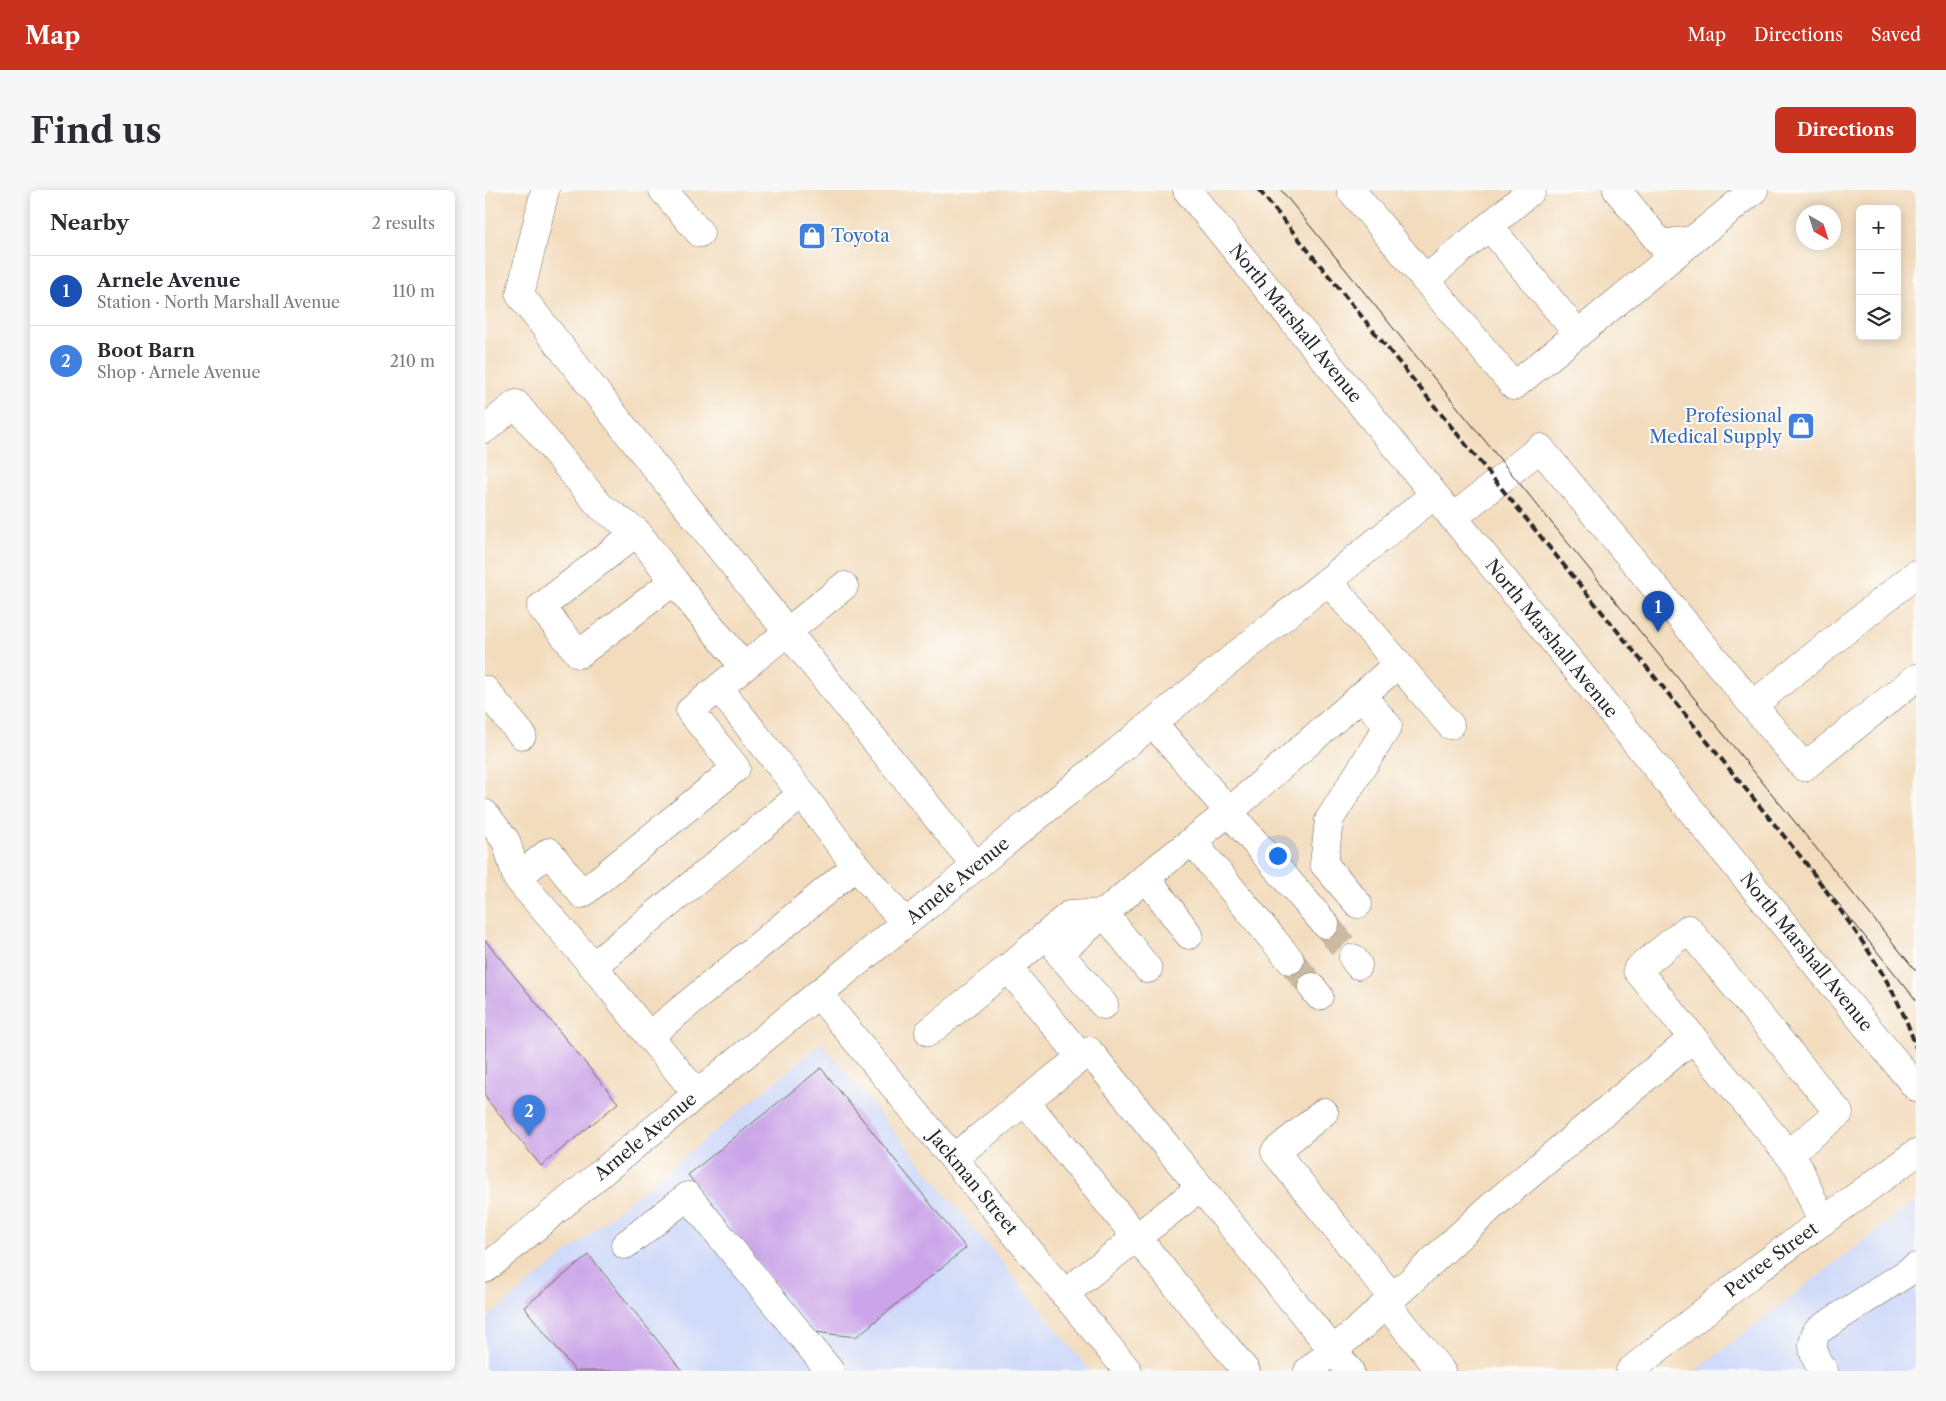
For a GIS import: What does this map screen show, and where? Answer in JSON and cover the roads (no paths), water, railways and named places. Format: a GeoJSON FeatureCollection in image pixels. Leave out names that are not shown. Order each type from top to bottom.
{"type":"FeatureCollection","features":[{"type":"Feature","properties":{"kind":"street"},"geometry":{"type":"LineString","coordinates":[[545,190],[520,294],[654,466],[976,866]]}},
{"type":"Feature","properties":{"kind":"street"},"geometry":{"type":"LineString","coordinates":[[663,190],[700,233]]}},
{"type":"Feature","properties":{"kind":"street","name":"North Marshall Avenue"},"geometry":{"type":"LineString","coordinates":[[1187,190],[1916,1087]]}},
{"type":"Feature","properties":{"kind":"street"},"geometry":{"type":"LineString","coordinates":[[1351,190],[1514,386],[1754,190]]}},
{"type":"Feature","properties":{"kind":"street"},"geometry":{"type":"LineString","coordinates":[[1425,280],[1532,190]]}},
{"type":"Feature","properties":{"kind":"street"},"geometry":{"type":"LineString","coordinates":[[1617,190],[1661,244],[1693,240]]}},
{"type":"Feature","properties":{"kind":"street"},"geometry":{"type":"LineString","coordinates":[[1489,226],[1578,334]]}},
{"type":"Feature","properties":{"kind":"street"},"geometry":{"type":"LineString","coordinates":[[485,429],[516,404],[600,506],[637,532],[744,667]]}},
{"type":"Feature","properties":{"kind":"street"},"geometry":{"type":"LineString","coordinates":[[1453,518],[1540,448],[1804,767],[1916,678]]}},
{"type":"Feature","properties":{"kind":"street","name":"Arnele Avenue"},"geometry":{"type":"LineString","coordinates":[[485,1269],[905,923],[1434,495]]}},
{"type":"Feature","properties":{"kind":"street"},"geometry":{"type":"LineString","coordinates":[[637,532],[541,607],[579,654],[674,581]]}},
{"type":"Feature","properties":{"kind":"street"},"geometry":{"type":"LineString","coordinates":[[1753,705],[1916,574]]}},
{"type":"Feature","properties":{"kind":"street"},"geometry":{"type":"LineString","coordinates":[[1328,581],[1450,725]]}},
{"type":"Feature","properties":{"kind":"street"},"geometry":{"type":"LineString","coordinates":[[517,878],[549,852],[582,894],[736,768],[689,711],[843,586]]}},
{"type":"Feature","properties":{"kind":"street"},"geometry":{"type":"LineString","coordinates":[[1104,1005],[1059,953],[1146,877],[1229,812],[1398,664]]}},
{"type":"Feature","properties":{"kind":"street"},"geometry":{"type":"LineString","coordinates":[[719,688],[856,866],[905,923]]}},
{"type":"Feature","properties":{"kind":"street"},"geometry":{"type":"LineString","coordinates":[[485,690],[522,735]]}},
{"type":"Feature","properties":{"kind":"street"},"geometry":{"type":"LineString","coordinates":[[1358,904],[1323,864],[1329,820],[1388,726],[1362,696]]}},
{"type":"Feature","properties":{"kind":"street"},"geometry":{"type":"LineString","coordinates":[[1153,723],[1325,924]]}},
{"type":"Feature","properties":{"kind":"street"},"geometry":{"type":"LineString","coordinates":[[593,966],[802,794]]}},
{"type":"Feature","properties":{"kind":"street"},"geometry":{"type":"LineString","coordinates":[[485,814],[507,841],[517,878],[593,966],[697,1094]]}},
{"type":"Feature","properties":{"kind":"street"},"geometry":{"type":"LineString","coordinates":[[1192,841],[1290,960]]}},
{"type":"Feature","properties":{"kind":"street"},"geometry":{"type":"LineString","coordinates":[[649,1036],[856,866]]}},
{"type":"Feature","properties":{"kind":"street"},"geometry":{"type":"LineString","coordinates":[[1146,877],[1189,935]]}},
{"type":"Feature","properties":{"kind":"street"},"geometry":{"type":"LineString","coordinates":[[929,1032],[1008,968],[1069,915],[1104,913]]}},
{"type":"Feature","properties":{"kind":"street"},"geometry":{"type":"LineString","coordinates":[[1104,913],[1148,969]]}},
{"type":"Feature","properties":{"kind":"street"},"geometry":{"type":"LineString","coordinates":[[1788,1154],[1839,1113],[1689,928],[1637,970],[1693,1038],[1788,1154],[1798,1166],[1822,1222]]}},
{"type":"Feature","properties":{"kind":"street"},"geometry":{"type":"LineString","coordinates":[[1008,968],[1081,1057]]}},
{"type":"Feature","properties":{"kind":"street","name":"Jackman Street"},"geometry":{"type":"LineString","coordinates":[[818,994],[1128,1371]]}},
{"type":"Feature","properties":{"kind":"street"},"geometry":{"type":"LineString","coordinates":[[1308,1371],[1389,1301],[1492,1206],[1693,1038]]}},
{"type":"Feature","properties":{"kind":"street"},"geometry":{"type":"LineString","coordinates":[[953,1158],[1089,1051],[1350,1371]]}},
{"type":"Feature","properties":{"kind":"street"},"geometry":{"type":"LineString","coordinates":[[1025,1101],[1246,1371]]}},
{"type":"Feature","properties":{"kind":"street"},"geometry":{"type":"LineString","coordinates":[[1324,1112],[1275,1152],[1441,1371]]}},
{"type":"Feature","properties":{"kind":"street","name":"Petree Street"},"geometry":{"type":"LineString","coordinates":[[1630,1371],[1759,1268],[1916,1153]]}},
{"type":"Feature","properties":{"kind":"street"},"geometry":{"type":"LineString","coordinates":[[1065,1294],[1200,1188]]}},
{"type":"Feature","properties":{"kind":"street"},"geometry":{"type":"LineString","coordinates":[[625,1245],[688,1196],[829,1371]]}},
{"type":"Feature","properties":{"kind":"street"},"geometry":{"type":"LineString","coordinates":[[1825,1371],[1819,1365],[1814,1352],[1812,1341],[1817,1332],[1916,1267]]}},
{"type":"Feature","properties":{"kind":"tunnel"},"geometry":{"type":"LineString","coordinates":[[1325,924],[1353,958]]}},
{"type":"Feature","properties":{"kind":"tunnel"},"geometry":{"type":"LineString","coordinates":[[1290,960],[1312,987]]}},
{"type":"Feature","properties":{"kind":"tram line"},"geometry":{"type":"LineString","coordinates":[[1281,190],[1916,971]]}},
{"type":"Feature","properties":{"kind":"tram line"},"geometry":{"type":"LineString","coordinates":[[1805,862],[1916,1000]]}},
{"type":"Feature","properties":{"kind":"railway"},"geometry":{"type":"LineString","coordinates":[[1259,190],[1805,862],[1853,928],[1883,974],[1896,998],[1916,1048]]}},
{"type":"Feature","properties":{"kind":"place","name":"Toyota"},"geometry":{"type":"Point","coordinates":[812,236]}},
{"type":"Feature","properties":{"kind":"place","name":"Profesional Medical Supply"},"geometry":{"type":"Point","coordinates":[1801,426]}},
{"type":"Feature","properties":{"kind":"place","name":"Arnele Avenue"},"geometry":{"type":"Point","coordinates":[1658,632]}},
{"type":"Feature","properties":{"kind":"place","name":"Boot Barn"},"geometry":{"type":"Point","coordinates":[529,1136]}}]}
